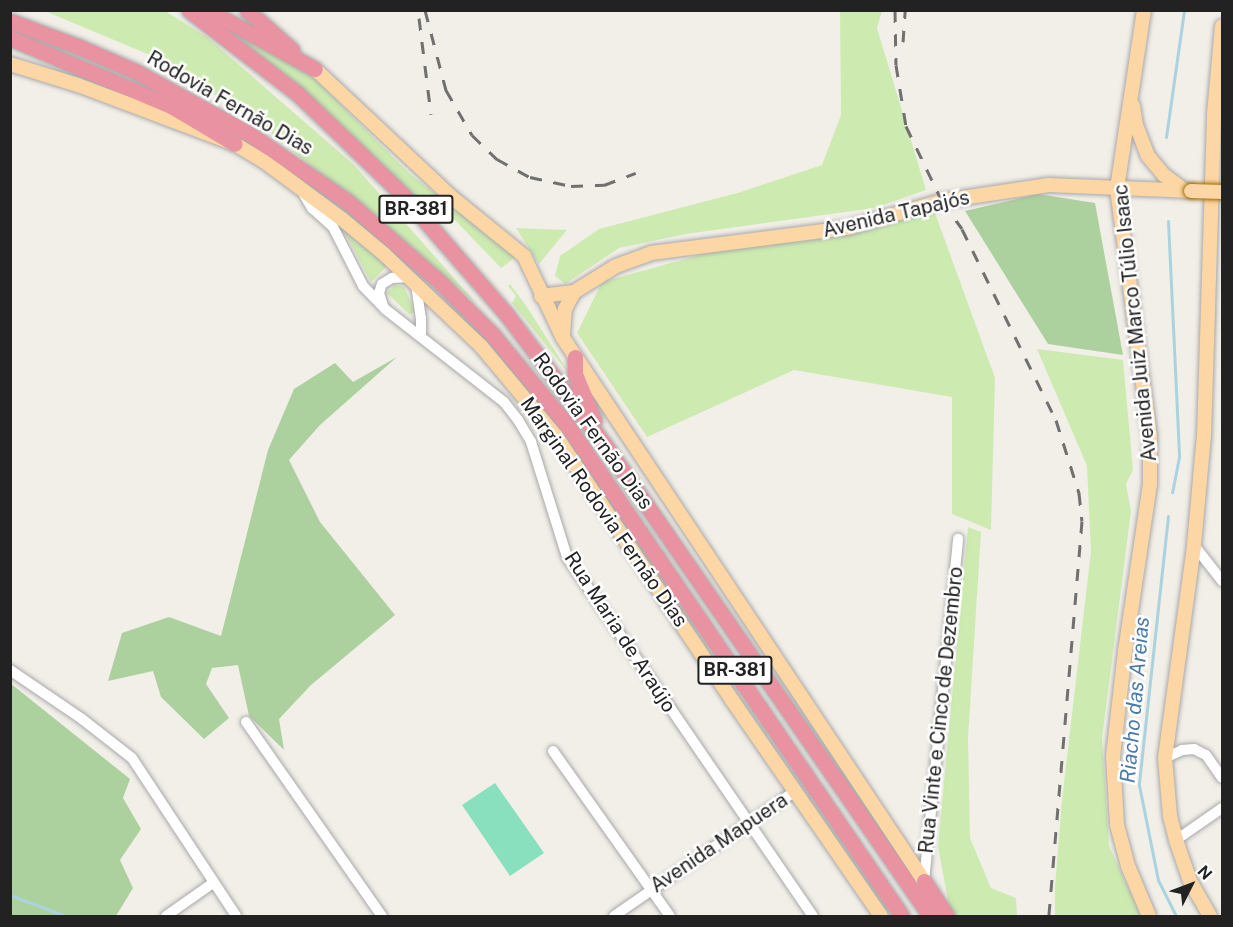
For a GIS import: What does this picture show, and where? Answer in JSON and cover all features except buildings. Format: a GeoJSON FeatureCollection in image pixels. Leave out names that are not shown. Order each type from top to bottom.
{"type":"FeatureCollection","features":[{"type":"Feature","properties":{"kind":"highway","name":"Rodovia Fernão Dias"},"geometry":{"type":"LineString","coordinates":[[189,10],[298,94],[404,196],[507,315],[605,445],[930,916]]}},
{"type":"Feature","properties":{"kind":"highway","name":"BR-381"},"geometry":{"type":"LineString","coordinates":[[208,10],[315,69]]}},
{"type":"Feature","properties":{"kind":"highway"},"geometry":{"type":"LineString","coordinates":[[248,10],[315,69]]}},
{"type":"Feature","properties":{"kind":"highway","name":"Rodovia Fernão Dias"},"geometry":{"type":"LineString","coordinates":[[10,21],[137,72],[251,135],[347,201],[442,284],[493,335],[567,424],[903,916]]}},
{"type":"Feature","properties":{"kind":"highway","name":"BR-381"},"geometry":{"type":"LineString","coordinates":[[10,38],[171,106],[235,144]]}},
{"type":"Feature","properties":{"kind":"highway","name":"BR-381"},"geometry":{"type":"LineString","coordinates":[[575,357],[574,374],[605,445]]}},
{"type":"Feature","properties":{"kind":"highway"},"geometry":{"type":"LineString","coordinates":[[924,881],[947,916]]}},
{"type":"Feature","properties":{"kind":"main road","name":"Avenida Juiz Marco Túlio Isaac"},"geometry":{"type":"LineString","coordinates":[[1144,10],[1117,189],[1150,435],[1150,484],[1125,651],[1113,757],[1117,825],[1128,866],[1149,916]]}},
{"type":"Feature","properties":{"kind":"main road"},"geometry":{"type":"LineString","coordinates":[[1210,916],[1190,881],[1176,840],[1170,816],[1165,758],[1194,545],[1204,436],[1222,26]]}},
{"type":"Feature","properties":{"kind":"main road","name":"Marginal Rodovia Fernão Dias"},"geometry":{"type":"LineString","coordinates":[[10,64],[78,85],[235,144],[301,188],[342,219],[412,280],[481,346],[556,436],[880,916]]}},
{"type":"Feature","properties":{"kind":"main road","name":"BR-381"},"geometry":{"type":"LineString","coordinates":[[315,69],[449,195],[524,256],[562,338],[924,881]]}},
{"type":"Feature","properties":{"kind":"main road"},"geometry":{"type":"LineString","coordinates":[[1131,95],[1136,125],[1148,156],[1164,174],[1188,191]]}},
{"type":"Feature","properties":{"kind":"main road","name":"Avenida Tapajós"},"geometry":{"type":"LineString","coordinates":[[542,296],[574,292],[616,266],[651,253],[848,228],[942,201],[1049,185],[1222,192]]}},
{"type":"Feature","properties":{"kind":"main road"},"geometry":{"type":"LineString","coordinates":[[562,338],[565,309],[574,292]]}},
{"type":"Feature","properties":{"kind":"street","name":"Rua Maria de Araújo"},"geometry":{"type":"LineString","coordinates":[[301,188],[312,208],[333,227],[363,286],[385,309],[504,402],[518,420],[531,442],[567,556],[813,916]]}},
{"type":"Feature","properties":{"kind":"street"},"geometry":{"type":"LineString","coordinates":[[385,309],[379,293],[382,284],[392,278],[412,280],[421,318],[421,336]]}},
{"type":"Feature","properties":{"kind":"street","name":"Rua Vinte e Cinco de Dezembro"},"geometry":{"type":"LineString","coordinates":[[924,881],[958,539]]}},
{"type":"Feature","properties":{"kind":"street"},"geometry":{"type":"LineString","coordinates":[[1194,545],[1222,581]]}},
{"type":"Feature","properties":{"kind":"street"},"geometry":{"type":"LineString","coordinates":[[10,670],[82,719],[132,758],[236,916]]}},
{"type":"Feature","properties":{"kind":"street"},"geometry":{"type":"LineString","coordinates":[[246,722],[382,916]]}},
{"type":"Feature","properties":{"kind":"street"},"geometry":{"type":"LineString","coordinates":[[1165,758],[1182,750],[1194,749],[1206,755],[1222,778]]}},
{"type":"Feature","properties":{"kind":"street"},"geometry":{"type":"LineString","coordinates":[[553,751],[670,916]]}},
{"type":"Feature","properties":{"kind":"street","name":"Avenida Mapuera"},"geometry":{"type":"LineString","coordinates":[[614,916],[795,791]]}},
{"type":"Feature","properties":{"kind":"street"},"geometry":{"type":"LineString","coordinates":[[1176,840],[1222,808]]}},
{"type":"Feature","properties":{"kind":"street"},"geometry":{"type":"LineString","coordinates":[[166,916],[213,883]]}},
{"type":"Feature","properties":{"kind":"green space"},"geometry":{"type":"Polygon","coordinates":[[[49,10],[165,11],[207,37],[353,164],[477,304],[263,126],[157,58],[47,12],[49,10]]]}},
{"type":"Feature","properties":{"kind":"green space"},"geometry":{"type":"Polygon","coordinates":[[[840,11],[882,11],[877,28],[926,190],[874,208],[686,234],[619,248],[565,284],[555,276],[560,256],[599,229],[741,192],[822,165],[841,115],[840,11]]]}},
{"type":"Feature","properties":{"kind":"green space"},"geometry":{"type":"Polygon","coordinates":[[[219,21],[303,67],[409,173],[516,257],[501,268],[452,217],[446,225],[264,58],[219,21]]]}},
{"type":"Feature","properties":{"kind":"green space"},"geometry":{"type":"Polygon","coordinates":[[[1038,194],[1095,203],[1123,355],[1048,344],[965,211],[1038,194]]]}},
{"type":"Feature","properties":{"kind":"green space"},"geometry":{"type":"Polygon","coordinates":[[[935,213],[995,378],[991,530],[952,514],[952,397],[794,370],[647,437],[577,333],[602,282],[707,253],[935,213]]]}},
{"type":"Feature","properties":{"kind":"green space"},"geometry":{"type":"Polygon","coordinates":[[[516,228],[567,230],[539,264],[516,228]]]}},
{"type":"Feature","properties":{"kind":"green space"},"geometry":{"type":"Polygon","coordinates":[[[343,229],[387,266],[371,282],[343,229]]]}},
{"type":"Feature","properties":{"kind":"green space"},"geometry":{"type":"Polygon","coordinates":[[[510,284],[571,376],[512,303],[516,296],[508,286],[510,284]]]}},
{"type":"Feature","properties":{"kind":"green space"},"geometry":{"type":"Polygon","coordinates":[[[395,285],[404,287],[415,311],[410,315],[387,293],[395,285]]]}},
{"type":"Feature","properties":{"kind":"green space"},"geometry":{"type":"Polygon","coordinates":[[[1037,349],[1123,360],[1133,470],[1126,484],[1131,511],[1102,738],[1109,846],[1141,916],[1055,916],[1062,800],[1091,551],[1087,466],[1037,349]]]}},
{"type":"Feature","properties":{"kind":"green space"},"geometry":{"type":"Polygon","coordinates":[[[397,357],[320,425],[289,460],[320,522],[395,615],[311,685],[279,719],[284,750],[249,716],[238,665],[212,668],[206,684],[229,718],[204,739],[161,697],[153,671],[108,681],[122,633],[169,617],[221,636],[268,450],[294,389],[335,363],[353,382],[397,357]]]}},
{"type":"Feature","properties":{"kind":"green space"},"geometry":{"type":"Polygon","coordinates":[[[968,527],[981,532],[968,738],[970,838],[991,888],[1016,898],[1017,916],[953,916],[950,911],[938,847],[968,527]]]}},
{"type":"Feature","properties":{"kind":"green space"},"geometry":{"type":"Polygon","coordinates":[[[10,683],[130,779],[123,798],[141,829],[120,860],[133,888],[116,916],[11,916],[10,683]]]}},
{"type":"Feature","properties":{"kind":"green space"},"geometry":{"type":"Polygon","coordinates":[[[495,783],[544,853],[510,876],[462,805],[495,783]]]}},
{"type":"Feature","properties":{"kind":"waterway","name":"Riacho das Areias"},"geometry":{"type":"LineString","coordinates":[[1166,137],[1184,10]]}},
{"type":"Feature","properties":{"kind":"waterway","name":"Riacho das Areias"},"geometry":{"type":"LineString","coordinates":[[1168,221],[1179,457],[1172,492]]}},
{"type":"Feature","properties":{"kind":"waterway","name":"Riacho das Areias"},"geometry":{"type":"LineString","coordinates":[[1168,516],[1139,785],[1158,880],[1176,916]]}},
{"type":"Feature","properties":{"kind":"waterway"},"geometry":{"type":"LineString","coordinates":[[10,895],[66,916]]}},
{"type":"Feature","properties":{"kind":"railway"},"geometry":{"type":"LineString","coordinates":[[425,10],[446,90],[472,135],[497,159],[530,177],[571,186],[604,185],[636,173]]}},
{"type":"Feature","properties":{"kind":"railway"},"geometry":{"type":"LineString","coordinates":[[895,10],[896,65],[906,126],[942,201],[962,229],[1056,420],[1079,493],[1082,521],[1049,916]]}},
{"type":"Feature","properties":{"kind":"railway"},"geometry":{"type":"LineString","coordinates":[[903,42],[905,10]]}},
{"type":"Feature","properties":{"kind":"railway"},"geometry":{"type":"LineString","coordinates":[[419,18],[431,114]]}}]}
